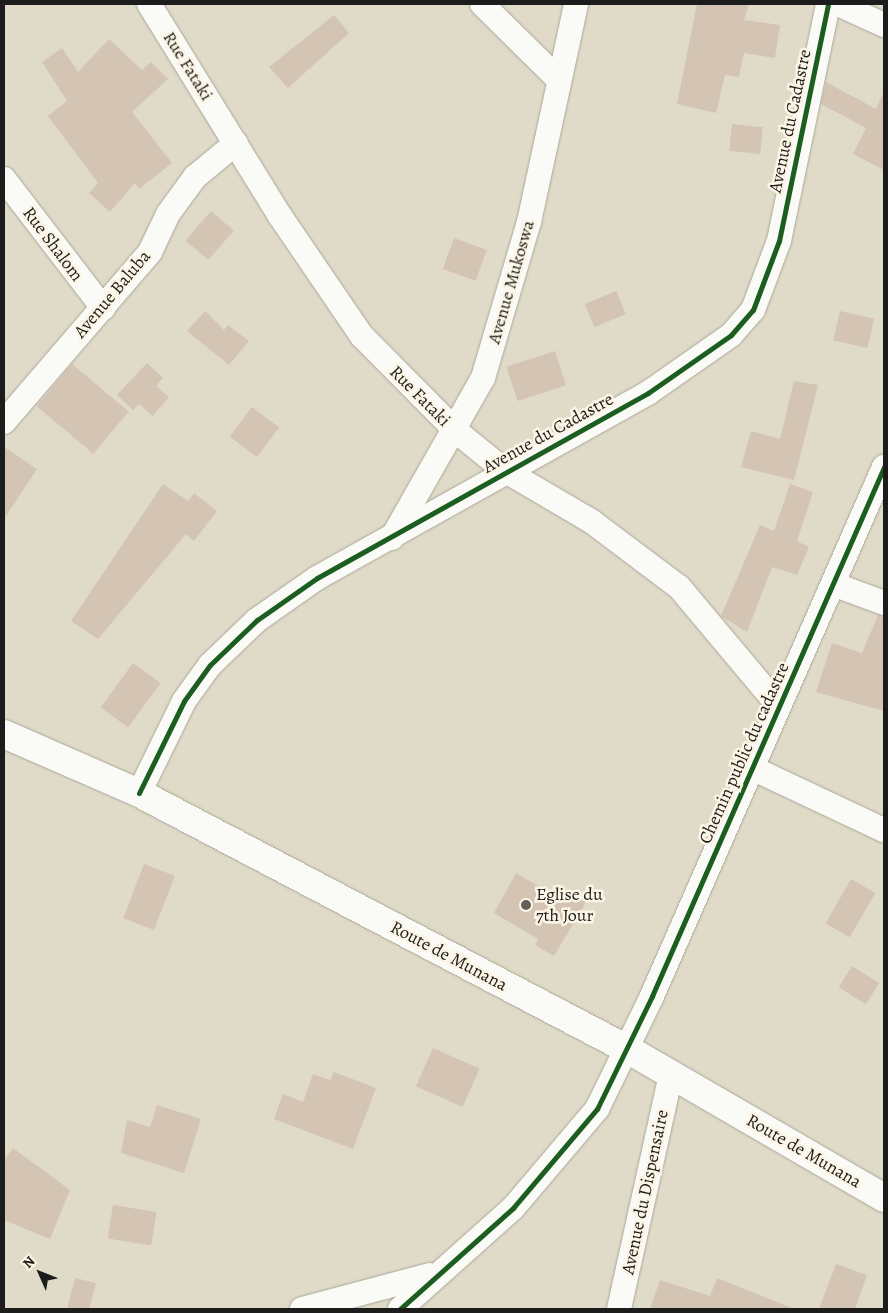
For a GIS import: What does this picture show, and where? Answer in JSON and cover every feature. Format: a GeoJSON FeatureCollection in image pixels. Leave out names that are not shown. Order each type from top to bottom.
{"type":"FeatureCollection","features":[{"type":"Feature","properties":{"kind":"main road","name":"Route de Munana"},"geometry":{"type":"LineString","coordinates":[[4,734],[139,792],[627,1049],[884,1198]]}},
{"type":"Feature","properties":{"kind":"street","name":"Rue Fataki"},"geometry":{"type":"LineString","coordinates":[[149,4],[236,143],[362,336],[456,431],[504,470],[645,558],[679,587],[779,706]]}},
{"type":"Feature","properties":{"kind":"street"},"geometry":{"type":"LineString","coordinates":[[482,4],[558,78]]}},
{"type":"Feature","properties":{"kind":"street","name":"Avenue Mukoswa"},"geometry":{"type":"LineString","coordinates":[[391,539],[456,431],[484,378],[513,278],[576,4]]}},
{"type":"Feature","properties":{"kind":"street","name":"Avenue du Cadastre"},"geometry":{"type":"LineString","coordinates":[[139,792],[184,700],[210,665],[257,620],[310,583],[391,539],[504,470],[648,393],[731,335],[753,310],[779,242],[828,4]]}},
{"type":"Feature","properties":{"kind":"street"},"geometry":{"type":"LineString","coordinates":[[838,4],[884,25]]}},
{"type":"Feature","properties":{"kind":"street","name":"Avenue Baluba"},"geometry":{"type":"LineString","coordinates":[[4,422],[150,252],[168,214],[195,177],[236,143]]}},
{"type":"Feature","properties":{"kind":"street","name":"Rue Shalom"},"geometry":{"type":"LineString","coordinates":[[4,179],[103,308]]}},
{"type":"Feature","properties":{"kind":"street","name":"Chemin public du cadastre"},"geometry":{"type":"LineString","coordinates":[[400,1309],[437,1273],[514,1208],[597,1109],[627,1049],[835,584],[884,467]]}},
{"type":"Feature","properties":{"kind":"street"},"geometry":{"type":"LineString","coordinates":[[835,584],[884,603]]}},
{"type":"Feature","properties":{"kind":"street"},"geometry":{"type":"LineString","coordinates":[[752,768],[884,830]]}},
{"type":"Feature","properties":{"kind":"street","name":"Avenue du Dispensaire"},"geometry":{"type":"LineString","coordinates":[[619,1309],[671,1074]]}},
{"type":"Feature","properties":{"kind":"street"},"geometry":{"type":"LineString","coordinates":[[302,1309],[437,1273]]}},
{"type":"Feature","properties":{"kind":"building"},"geometry":{"type":"Polygon","coordinates":[[[697,4],[749,4],[744,20],[780,25],[775,58],[744,53],[739,77],[725,75],[716,113],[677,104],[697,4]]]}},
{"type":"Feature","properties":{"kind":"building"},"geometry":{"type":"Polygon","coordinates":[[[334,15],[349,33],[288,88],[269,67],[334,15]]]}},
{"type":"Feature","properties":{"kind":"building"},"geometry":{"type":"Polygon","coordinates":[[[109,39],[142,70],[151,62],[168,79],[132,112],[172,163],[139,189],[135,183],[110,212],[89,193],[98,183],[48,116],[67,101],[42,62],[62,48],[78,72],[109,39]]]}},
{"type":"Feature","properties":{"kind":"building"},"geometry":{"type":"Polygon","coordinates":[[[826,82],[876,109],[884,91],[884,170],[853,154],[866,128],[821,104],[826,82]]]}},
{"type":"Feature","properties":{"kind":"building"},"geometry":{"type":"Polygon","coordinates":[[[732,124],[763,127],[760,154],[729,151],[732,124]]]}},
{"type":"Feature","properties":{"kind":"building"},"geometry":{"type":"Polygon","coordinates":[[[211,211],[234,231],[208,260],[185,240],[211,211]]]}},
{"type":"Feature","properties":{"kind":"building"},"geometry":{"type":"Polygon","coordinates":[[[454,238],[487,250],[476,281],[443,269],[454,238]]]}},
{"type":"Feature","properties":{"kind":"building"},"geometry":{"type":"Polygon","coordinates":[[[616,291],[626,314],[594,327],[585,304],[616,291]]]}},
{"type":"Feature","properties":{"kind":"building"},"geometry":{"type":"Polygon","coordinates":[[[205,311],[224,330],[228,325],[249,341],[229,365],[187,331],[205,311]]]}},
{"type":"Feature","properties":{"kind":"building"},"geometry":{"type":"Polygon","coordinates":[[[840,311],[874,319],[867,348],[833,340],[840,311]]]}},
{"type":"Feature","properties":{"kind":"building"},"geometry":{"type":"Polygon","coordinates":[[[555,351],[566,385],[518,401],[506,367],[555,351]]]}},
{"type":"Feature","properties":{"kind":"building"},"geometry":{"type":"Polygon","coordinates":[[[147,363],[163,378],[156,386],[169,397],[153,416],[139,404],[133,410],[117,395],[147,363]]]}},
{"type":"Feature","properties":{"kind":"building"},"geometry":{"type":"Polygon","coordinates":[[[72,364],[129,412],[93,454],[37,406],[72,364]]]}},
{"type":"Feature","properties":{"kind":"building"},"geometry":{"type":"Polygon","coordinates":[[[794,381],[818,385],[794,480],[741,467],[751,431],[780,439],[794,381]]]}},
{"type":"Feature","properties":{"kind":"building"},"geometry":{"type":"Polygon","coordinates":[[[252,407],[279,427],[257,457],[230,437],[252,407]]]}},
{"type":"Feature","properties":{"kind":"building"},"geometry":{"type":"Polygon","coordinates":[[[4,447],[37,469],[4,519],[4,447]]]}},
{"type":"Feature","properties":{"kind":"building"},"geometry":{"type":"Polygon","coordinates":[[[163,484],[188,501],[194,493],[217,511],[194,541],[186,534],[98,639],[71,621],[163,484]]]}},
{"type":"Feature","properties":{"kind":"building"},"geometry":{"type":"Polygon","coordinates":[[[790,484],[813,492],[797,541],[809,547],[797,575],[772,567],[747,632],[721,616],[760,525],[774,531],[790,484]]]}},
{"type":"Feature","properties":{"kind":"building"},"geometry":{"type":"Polygon","coordinates":[[[878,615],[884,616],[884,711],[816,692],[832,643],[862,653],[878,615]]]}},
{"type":"Feature","properties":{"kind":"building"},"geometry":{"type":"Polygon","coordinates":[[[133,663],[161,683],[128,727],[101,707],[133,663]]]}},
{"type":"Feature","properties":{"kind":"building"},"geometry":{"type":"Polygon","coordinates":[[[144,864],[175,876],[154,930],[123,918],[144,864]]]}},
{"type":"Feature","properties":{"kind":"building"},"geometry":{"type":"Polygon","coordinates":[[[516,873],[562,900],[568,890],[586,902],[554,956],[535,945],[538,939],[494,913],[516,873]]]}},
{"type":"Feature","properties":{"kind":"building"},"geometry":{"type":"Polygon","coordinates":[[[851,879],[875,893],[850,937],[826,923],[851,879]]]}},
{"type":"Feature","properties":{"kind":"building"},"geometry":{"type":"Polygon","coordinates":[[[852,966],[879,983],[866,1004],[839,987],[852,966]]]}},
{"type":"Feature","properties":{"kind":"building"},"geometry":{"type":"Polygon","coordinates":[[[433,1048],[480,1069],[463,1107],[416,1086],[433,1048]]]}},
{"type":"Feature","properties":{"kind":"building"},"geometry":{"type":"Polygon","coordinates":[[[334,1072],[376,1088],[353,1149],[274,1119],[283,1094],[303,1102],[313,1074],[330,1080],[334,1072]]]}},
{"type":"Feature","properties":{"kind":"building"},"geometry":{"type":"Polygon","coordinates":[[[157,1105],[201,1119],[184,1173],[121,1153],[127,1120],[150,1127],[157,1105]]]}},
{"type":"Feature","properties":{"kind":"building"},"geometry":{"type":"Polygon","coordinates":[[[13,1148],[70,1190],[50,1239],[4,1220],[4,1160],[13,1148]]]}},
{"type":"Feature","properties":{"kind":"building"},"geometry":{"type":"Polygon","coordinates":[[[113,1205],[156,1212],[151,1245],[108,1239],[113,1205]]]}},
{"type":"Feature","properties":{"kind":"building"},"geometry":{"type":"Polygon","coordinates":[[[836,1264],[867,1275],[855,1309],[819,1309],[836,1264]]]}},
{"type":"Feature","properties":{"kind":"building"},"geometry":{"type":"Polygon","coordinates":[[[75,1278],[96,1283],[89,1309],[67,1309],[75,1278]]]}},
{"type":"Feature","properties":{"kind":"building"},"geometry":{"type":"Polygon","coordinates":[[[717,1278],[792,1308],[650,1309],[660,1280],[710,1296],[717,1278]]]}},
{"type":"Feature","properties":{"kind":"cycle path"},"geometry":{"type":"LineString","coordinates":[[139,793],[184,701],[210,665],[257,620],[317,578],[648,393],[731,335],[753,310],[779,241],[828,4]]}},
{"type":"Feature","properties":{"kind":"cycle path"},"geometry":{"type":"LineString","coordinates":[[400,1309],[513,1208],[597,1109],[652,996],[884,467]]}},
{"type":"Feature","properties":{"kind":"place","name":"Eglise du 7th Jour"},"geometry":{"type":"Point","coordinates":[526,905]}}]}
